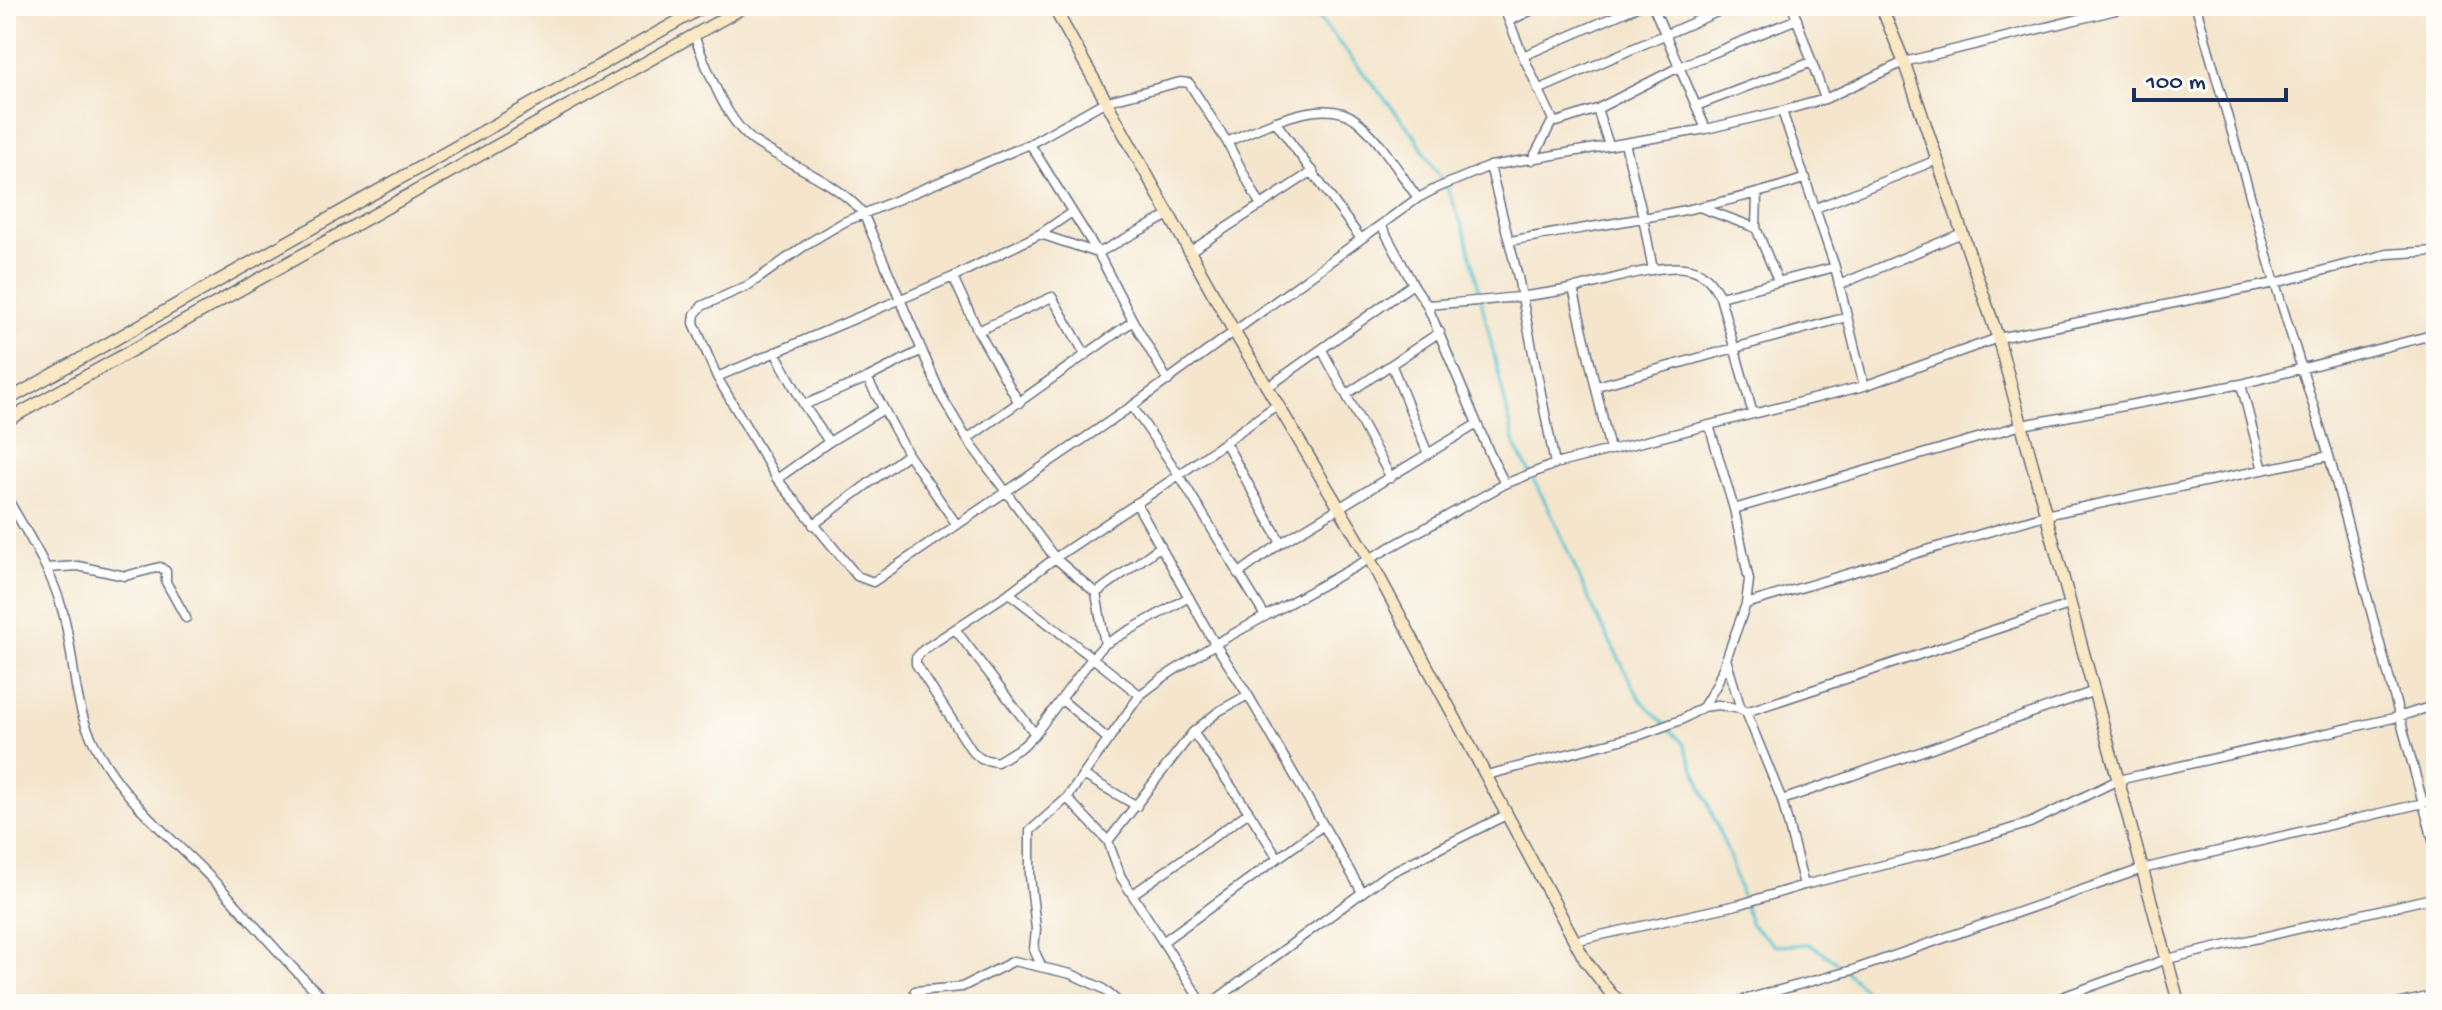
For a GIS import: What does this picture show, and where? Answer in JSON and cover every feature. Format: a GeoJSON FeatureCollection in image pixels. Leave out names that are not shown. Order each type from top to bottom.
{"type":"FeatureCollection","features":[{"type":"Feature","properties":{"kind":"street"},"geometry":{"type":"LineString","coordinates":[[6,401],[705,6]]}},
{"type":"Feature","properties":{"kind":"street"},"geometry":{"type":"LineString","coordinates":[[6,421],[746,6]]}},
{"type":"Feature","properties":{"kind":"street"},"geometry":{"type":"LineString","coordinates":[[1053,6],[1235,333],[1369,558],[1574,941],[1602,984],[1624,1004]]}},
{"type":"Feature","properties":{"kind":"street"},"geometry":{"type":"LineString","coordinates":[[1503,6],[1538,90],[1553,120],[1557,122],[1597,109],[1681,66],[1797,19]]}},
{"type":"Feature","properties":{"kind":"street"},"geometry":{"type":"LineString","coordinates":[[1509,21],[1541,6]]}},
{"type":"Feature","properties":{"kind":"street"},"geometry":{"type":"LineString","coordinates":[[1523,56],[1639,6]]}},
{"type":"Feature","properties":{"kind":"street"},"geometry":{"type":"LineString","coordinates":[[1653,6],[1706,129]]}},
{"type":"Feature","properties":{"kind":"street"},"geometry":{"type":"LineString","coordinates":[[1538,90],[1731,6]]}},
{"type":"Feature","properties":{"kind":"street"},"geometry":{"type":"LineString","coordinates":[[1792,6],[1825,99]]}},
{"type":"Feature","properties":{"kind":"street"},"geometry":{"type":"LineString","coordinates":[[1881,6],[1904,62],[1998,338],[2179,1004]]}},
{"type":"Feature","properties":{"kind":"street"},"geometry":{"type":"LineString","coordinates":[[1261,206],[1227,142],[1186,82],[1104,102],[1030,144],[863,213],[810,242],[749,285],[702,306],[695,314],[694,323],[717,377],[777,479],[857,576],[873,582],[1168,381],[1418,198],[1437,188],[1490,166],[1706,129],[1782,111],[1825,99],[1904,62],[2132,6]]}},
{"type":"Feature","properties":{"kind":"street"},"geometry":{"type":"LineString","coordinates":[[2196,6],[2275,283],[2329,456],[2436,851]]}},
{"type":"Feature","properties":{"kind":"street"},"geometry":{"type":"LineString","coordinates":[[694,36],[718,94],[750,138],[842,191],[863,213],[942,397],[967,439],[1055,558],[1096,593],[1105,644]]}},
{"type":"Feature","properties":{"kind":"street"},"geometry":{"type":"LineString","coordinates":[[1696,106],[1812,62]]}},
{"type":"Feature","properties":{"kind":"street"},"geometry":{"type":"LineString","coordinates":[[1597,109],[1609,145]]}},
{"type":"Feature","properties":{"kind":"street"},"geometry":{"type":"LineString","coordinates":[[1782,111],[1835,267],[1864,386]]}},
{"type":"Feature","properties":{"kind":"street"},"geometry":{"type":"LineString","coordinates":[[1227,142],[1275,121],[1304,113],[1332,112],[1354,118],[1372,135],[1418,198]]}},
{"type":"Feature","properties":{"kind":"street"},"geometry":{"type":"LineString","coordinates":[[1532,160],[1553,120]]}},
{"type":"Feature","properties":{"kind":"street"},"geometry":{"type":"LineString","coordinates":[[1275,121],[1361,239]]}},
{"type":"Feature","properties":{"kind":"street"},"geometry":{"type":"LineString","coordinates":[[1625,143],[1653,270]]}},
{"type":"Feature","properties":{"kind":"street"},"geometry":{"type":"LineString","coordinates":[[1030,144],[1098,253],[1168,381]]}},
{"type":"Feature","properties":{"kind":"street"},"geometry":{"type":"LineString","coordinates":[[1816,208],[1937,160]]}},
{"type":"Feature","properties":{"kind":"street"},"geometry":{"type":"LineString","coordinates":[[1490,166],[1509,241],[1555,464]]}},
{"type":"Feature","properties":{"kind":"street"},"geometry":{"type":"LineString","coordinates":[[1189,252],[1313,171]]}},
{"type":"Feature","properties":{"kind":"street"},"geometry":{"type":"LineString","coordinates":[[1509,241],[1700,207],[1757,194],[1806,178]]}},
{"type":"Feature","properties":{"kind":"street"},"geometry":{"type":"LineString","coordinates":[[1757,194],[1756,228],[1778,281]]}},
{"type":"Feature","properties":{"kind":"street"},"geometry":{"type":"LineString","coordinates":[[1700,207],[1756,228]]}},
{"type":"Feature","properties":{"kind":"street"},"geometry":{"type":"LineString","coordinates":[[717,377],[953,277],[1040,234],[1072,212]]}},
{"type":"Feature","properties":{"kind":"street"},"geometry":{"type":"LineString","coordinates":[[1040,234],[1098,253],[1169,215]]}},
{"type":"Feature","properties":{"kind":"street"},"geometry":{"type":"LineString","coordinates":[[1381,225],[1440,332],[1505,484]]}},
{"type":"Feature","properties":{"kind":"street"},"geometry":{"type":"LineString","coordinates":[[1839,285],[1962,233]]}},
{"type":"Feature","properties":{"kind":"street"},"geometry":{"type":"LineString","coordinates":[[1042,967],[1034,950],[1036,929],[1030,876],[1030,831],[1067,798],[1085,776],[1140,695],[1215,644],[1505,484],[1555,464],[1864,386],[1998,338],[2275,283],[2387,254],[2436,251]]}},
{"type":"Feature","properties":{"kind":"street"},"geometry":{"type":"LineString","coordinates":[[1720,297],[1835,267]]}},
{"type":"Feature","properties":{"kind":"street"},"geometry":{"type":"LineString","coordinates":[[1427,305],[1521,297],[1653,270],[1695,270],[1712,282],[1720,297],[1753,414]]}},
{"type":"Feature","properties":{"kind":"street"},"geometry":{"type":"LineString","coordinates":[[953,277],[978,331],[1019,403]]}},
{"type":"Feature","properties":{"kind":"street"},"geometry":{"type":"LineString","coordinates":[[219,279],[228,294]]}},
{"type":"Feature","properties":{"kind":"street"},"geometry":{"type":"LineString","coordinates":[[1268,387],[1413,284]]}},
{"type":"Feature","properties":{"kind":"street"},"geometry":{"type":"LineString","coordinates":[[1573,288],[1610,450]]}},
{"type":"Feature","properties":{"kind":"street"},"geometry":{"type":"LineString","coordinates":[[978,331],[1052,297],[1085,354]]}},
{"type":"Feature","properties":{"kind":"street"},"geometry":{"type":"LineString","coordinates":[[1597,386],[1847,317]]}},
{"type":"Feature","properties":{"kind":"street"},"geometry":{"type":"LineString","coordinates":[[967,439],[1133,321]]}},
{"type":"Feature","properties":{"kind":"street"},"geometry":{"type":"LineString","coordinates":[[1347,394],[1440,332]]}},
{"type":"Feature","properties":{"kind":"street"},"geometry":{"type":"LineString","coordinates":[[1734,509],[2022,425],[2241,384],[2436,334]]}},
{"type":"Feature","properties":{"kind":"street"},"geometry":{"type":"LineString","coordinates":[[804,405],[922,350]]}},
{"type":"Feature","properties":{"kind":"street"},"geometry":{"type":"LineString","coordinates":[[1322,350],[1391,478]]}},
{"type":"Feature","properties":{"kind":"street"},"geometry":{"type":"LineString","coordinates":[[775,352],[804,405],[829,442]]}},
{"type":"Feature","properties":{"kind":"street"},"geometry":{"type":"LineString","coordinates":[[1392,366],[1428,454]]}},
{"type":"Feature","properties":{"kind":"street"},"geometry":{"type":"LineString","coordinates":[[867,378],[908,454],[957,525]]}},
{"type":"Feature","properties":{"kind":"street"},"geometry":{"type":"LineString","coordinates":[[2241,384],[2263,470]]}},
{"type":"Feature","properties":{"kind":"street"},"geometry":{"type":"LineString","coordinates":[[1189,597],[1105,644],[1035,734],[1023,746],[997,762],[981,759],[972,751],[916,664],[918,655],[1278,404]]}},
{"type":"Feature","properties":{"kind":"street"},"geometry":{"type":"LineString","coordinates":[[1132,406],[1179,475],[1265,616]]}},
{"type":"Feature","properties":{"kind":"street"},"geometry":{"type":"LineString","coordinates":[[777,479],[882,410]]}},
{"type":"Feature","properties":{"kind":"street"},"geometry":{"type":"LineString","coordinates":[[1238,574],[1281,543],[1477,424]]}},
{"type":"Feature","properties":{"kind":"street"},"geometry":{"type":"LineString","coordinates":[[1703,707],[1717,684],[1746,604],[1749,580],[1734,509],[1709,425]]}},
{"type":"Feature","properties":{"kind":"street"},"geometry":{"type":"LineString","coordinates":[[1225,442],[1281,543]]}},
{"type":"Feature","properties":{"kind":"street"},"geometry":{"type":"LineString","coordinates":[[813,525],[908,454]]}},
{"type":"Feature","properties":{"kind":"street"},"geometry":{"type":"LineString","coordinates":[[1746,604],[2045,515],[2329,456]]}},
{"type":"Feature","properties":{"kind":"street"},"geometry":{"type":"LineString","coordinates":[[6,496],[47,568],[62,608],[86,726],[114,779],[139,809],[230,897],[298,976],[330,1004]]}},
{"type":"Feature","properties":{"kind":"street"},"geometry":{"type":"LineString","coordinates":[[1136,503],[1215,644],[1362,892]]}},
{"type":"Feature","properties":{"kind":"street"},"geometry":{"type":"LineString","coordinates":[[1096,593],[1161,546]]}},
{"type":"Feature","properties":{"kind":"street"},"geometry":{"type":"LineString","coordinates":[[47,568],[78,566],[125,576],[164,568],[166,582],[186,618]]}},
{"type":"Feature","properties":{"kind":"street"},"geometry":{"type":"LineString","coordinates":[[1009,593],[1140,695]]}},
{"type":"Feature","properties":{"kind":"street"},"geometry":{"type":"LineString","coordinates":[[1487,775],[1640,735],[1681,720],[1703,707],[1718,705],[1744,710],[2069,605]]}},
{"type":"Feature","properties":{"kind":"street"},"geometry":{"type":"LineString","coordinates":[[955,629],[1035,734]]}},
{"type":"Feature","properties":{"kind":"street"},"geometry":{"type":"LineString","coordinates":[[1726,658],[1782,800],[1804,885]]}},
{"type":"Feature","properties":{"kind":"street"},"geometry":{"type":"LineString","coordinates":[[1782,800],[2092,692]]}},
{"type":"Feature","properties":{"kind":"street"},"geometry":{"type":"LineString","coordinates":[[1108,841],[1193,732],[1219,711],[1248,695]]}},
{"type":"Feature","properties":{"kind":"street"},"geometry":{"type":"LineString","coordinates":[[1062,700],[1109,740]]}},
{"type":"Feature","properties":{"kind":"street"},"geometry":{"type":"LineString","coordinates":[[1574,941],[1741,904],[1924,855],[2030,823],[2118,780],[2398,717],[2436,705]]}},
{"type":"Feature","properties":{"kind":"street"},"geometry":{"type":"LineString","coordinates":[[1193,732],[1278,858]]}},
{"type":"Feature","properties":{"kind":"street"},"geometry":{"type":"LineString","coordinates":[[1085,776],[1137,806]]}},
{"type":"Feature","properties":{"kind":"street"},"geometry":{"type":"LineString","coordinates":[[1067,798],[1108,841],[1121,877],[1203,1004]]}},
{"type":"Feature","properties":{"kind":"street"},"geometry":{"type":"LineString","coordinates":[[1728,1004],[1853,970],[2142,869],[2436,800]]}},
{"type":"Feature","properties":{"kind":"street"},"geometry":{"type":"LineString","coordinates":[[1133,894],[1249,812]]}},
{"type":"Feature","properties":{"kind":"street"},"geometry":{"type":"LineString","coordinates":[[1210,1004],[1386,875],[1508,814]]}},
{"type":"Feature","properties":{"kind":"street"},"geometry":{"type":"LineString","coordinates":[[1164,941],[1322,826]]}},
{"type":"Feature","properties":{"kind":"street"},"geometry":{"type":"LineString","coordinates":[[2043,1004],[2167,959],[2436,897]]}},
{"type":"Feature","properties":{"kind":"street"},"geometry":{"type":"LineString","coordinates":[[915,991],[973,984],[1009,962],[1071,974],[1102,988],[1121,1004]]}},
{"type":"Feature","properties":{"kind":"street"},"geometry":{"type":"LineString","coordinates":[[2397,1004],[2436,995]]}},
{"type":"Feature","properties":{"kind":"waterway"},"geometry":{"type":"LineString","coordinates":[[1309,6],[1415,136],[1448,190],[1466,235],[1515,445],[1552,515],[1595,613],[1640,699],[1684,744],[1730,858],[1750,923],[1775,946],[1809,944],[1834,960],[1880,1004]]}}]}
